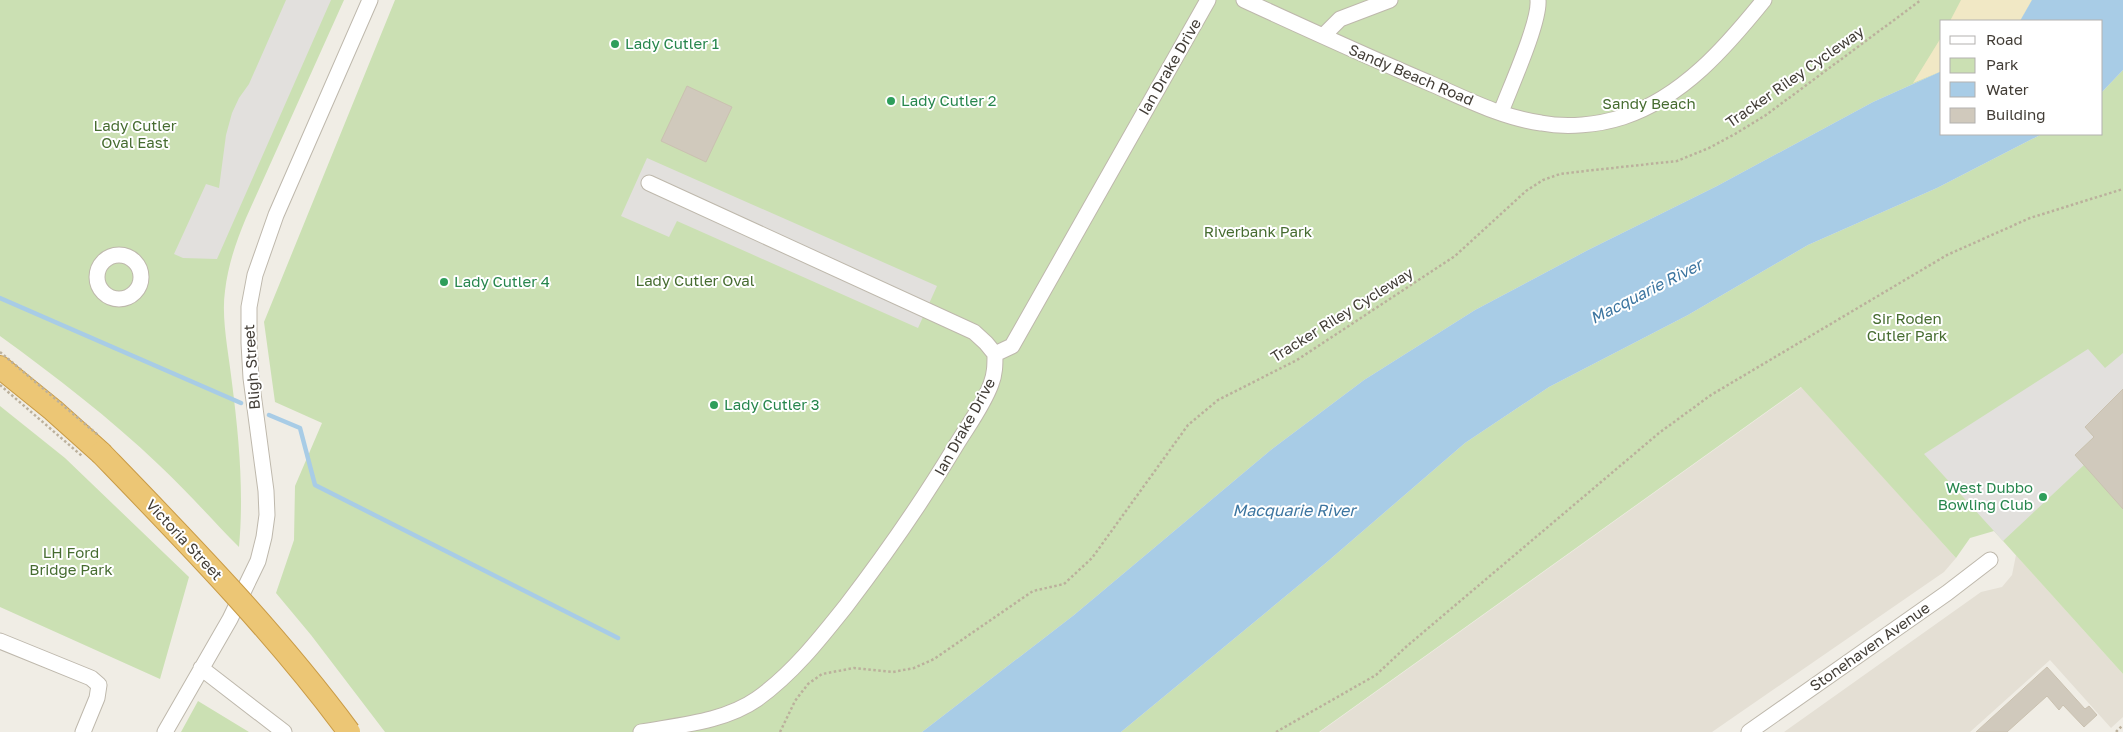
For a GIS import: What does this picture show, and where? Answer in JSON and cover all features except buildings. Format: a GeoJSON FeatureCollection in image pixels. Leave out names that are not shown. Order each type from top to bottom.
{"type":"FeatureCollection","features":[{"type":"Feature","properties":{"kind":"highway","name":"Victoria Street"},"geometry":{"type":"LineString","coordinates":[[0,367],[53,410],[101,453],[165,519],[258,621],[349,732]]}},
{"type":"Feature","properties":{"kind":"street","name":"Bligh Street"},"geometry":{"type":"LineString","coordinates":[[165,732],[242,598],[258,561],[267,515],[266,491],[251,378],[249,343],[249,307],[255,275],[280,206],[370,0]]}},
{"type":"Feature","properties":{"kind":"street","name":"Ian Drake Drive"},"geometry":{"type":"LineString","coordinates":[[641,732],[727,715],[756,700],[786,675],[818,641],[876,568],[935,481],[991,385],[995,370],[995,354],[1012,346],[1208,0]]}},
{"type":"Feature","properties":{"kind":"street","name":"Sandy Beach Road"},"geometry":{"type":"LineString","coordinates":[[1244,0],[1412,76],[1501,112],[1541,124],[1582,125],[1623,117],[1646,108],[1667,95],[1697,73],[1721,50],[1764,0]]}},
{"type":"Feature","properties":{"kind":"street"},"geometry":{"type":"LineString","coordinates":[[1322,36],[1340,19],[1390,0]]}},
{"type":"Feature","properties":{"kind":"street"},"geometry":{"type":"LineString","coordinates":[[1501,112],[1532,31],[1538,11],[1538,0]]}},
{"type":"Feature","properties":{"kind":"street"},"geometry":{"type":"LineString","coordinates":[[649,183],[974,332],[995,354]]}},
{"type":"Feature","properties":{"kind":"street","name":"Stonehaven Avenue"},"geometry":{"type":"LineString","coordinates":[[1750,732],[1947,594],[1990,560]]}},
{"type":"Feature","properties":{"kind":"street"},"geometry":{"type":"LineString","coordinates":[[0,641],[91,678],[99,686],[97,698],[83,732]]}},
{"type":"Feature","properties":{"kind":"street"},"geometry":{"type":"LineString","coordinates":[[201,668],[284,732]]}},
{"type":"Feature","properties":{"kind":"path","name":"Tracker Riley Cycleway"},"geometry":{"type":"LineString","coordinates":[[780,732],[795,700],[808,684],[822,674],[854,668],[893,672],[914,668],[934,659],[1033,590],[1064,584],[1092,558],[1188,425],[1218,400],[1297,360],[1455,256],[1526,191],[1543,180],[1560,174],[1677,161],[1709,148],[1766,115],[1921,0]]}},
{"type":"Feature","properties":{"kind":"path"},"geometry":{"type":"LineString","coordinates":[[1276,732],[1376,675],[1407,646],[1659,433],[1711,395],[1947,255],[2030,218],[2123,189]]}},
{"type":"Feature","properties":{"kind":"path"},"geometry":{"type":"LineString","coordinates":[[2116,732],[2123,725]]}},
{"type":"Feature","properties":{"kind":"shaded area"},"geometry":{"type":"Polygon","coordinates":[[[286,0],[331,0],[217,259],[183,258],[174,254],[206,184],[219,188],[226,135],[232,113],[239,98],[249,84],[286,0]]]}},
{"type":"Feature","properties":{"kind":"shaded area"},"geometry":{"type":"Polygon","coordinates":[[[647,158],[937,286],[918,328],[677,221],[669,237],[621,216],[647,158]]]}},
{"type":"Feature","properties":{"kind":"shaded area"},"geometry":{"type":"Polygon","coordinates":[[[2088,349],[2105,368],[2123,353],[2123,389],[2085,427],[2094,437],[2075,455],[2084,465],[2003,541],[1924,454],[2088,349]]]}},
{"type":"Feature","properties":{"kind":"shaded area"},"geometry":{"type":"Polygon","coordinates":[[[1802,387],[1956,558],[1944,572],[1712,732],[1320,732],[1802,387]]]}},
{"type":"Feature","properties":{"kind":"shaded area"},"geometry":{"type":"Polygon","coordinates":[[[2016,555],[2123,674],[2123,717],[2111,728],[2050,660],[1970,732],[1784,732],[1981,592],[2002,587],[2012,575],[2016,555]]]}},
{"type":"Feature","properties":{"kind":"green space","name":"Lady Cutler Oval East"},"geometry":{"type":"Polygon","coordinates":[[[0,0],[344,0],[246,218],[228,272],[224,313],[240,465],[239,547],[169,475],[102,414],[0,336],[0,0]]]}},
{"type":"Feature","properties":{"kind":"green space"},"geometry":{"type":"Polygon","coordinates":[[[395,0],[2032,0],[2021,20],[1940,20],[1940,72],[1873,102],[1717,186],[1588,250],[1475,310],[1364,380],[1272,449],[1074,615],[922,732],[385,732],[311,635],[276,593],[294,540],[295,486],[322,423],[275,402],[264,322],[395,0]]]}},
{"type":"Feature","properties":{"kind":"green space","name":"Sir Roden Cutler Park"},"geometry":{"type":"Polygon","coordinates":[[[2123,70],[2123,674],[1994,531],[1970,538],[1956,558],[1801,387],[1319,732],[1121,732],[1327,562],[1465,443],[1549,387],[1688,315],[1808,245],[1937,188],[2040,135],[2103,135],[2103,91],[2123,70]]]}},
{"type":"Feature","properties":{"kind":"green space","name":"LH Ford Bridge Park"},"geometry":{"type":"Polygon","coordinates":[[[0,406],[65,458],[189,577],[160,679],[0,607],[0,406]]]}},
{"type":"Feature","properties":{"kind":"green space"},"geometry":{"type":"Polygon","coordinates":[[[198,701],[249,732],[181,732],[198,701]]]}},
{"type":"Feature","properties":{"kind":"sand"},"geometry":{"type":"Polygon","coordinates":[[[1961,0],[2032,0],[2021,20],[1951,20],[1961,0]]]}},
{"type":"Feature","properties":{"kind":"sand"},"geometry":{"type":"Polygon","coordinates":[[[1940,39],[1940,72],[1913,83],[1940,39]]]}},
{"type":"Feature","properties":{"kind":"water"},"geometry":{"type":"Polygon","coordinates":[[[2032,0],[2123,0],[2123,70],[2103,91],[2103,20],[2021,20],[2032,0]]]}},
{"type":"Feature","properties":{"kind":"water","name":"Macquarie River"},"geometry":{"type":"Polygon","coordinates":[[[1940,72],[1940,135],[2040,135],[1937,188],[1808,245],[1688,315],[1549,387],[1465,443],[1327,562],[1121,732],[922,732],[1074,615],[1272,449],[1364,380],[1475,310],[1588,250],[1717,186],[1873,102],[1940,72]]]}},
{"type":"Feature","properties":{"kind":"waterway"},"geometry":{"type":"LineString","coordinates":[[0,298],[241,403]]}},
{"type":"Feature","properties":{"kind":"waterway"},"geometry":{"type":"LineString","coordinates":[[269,415],[300,428],[315,485],[618,638]]}},
{"type":"Feature","properties":{"kind":"place","name":"Lady Cutler 1"},"geometry":{"type":"Point","coordinates":[615,44]}},
{"type":"Feature","properties":{"kind":"place","name":"Lady Cutler 2"},"geometry":{"type":"Point","coordinates":[891,101]}},
{"type":"Feature","properties":{"kind":"place","name":"Lady Cutler 4"},"geometry":{"type":"Point","coordinates":[444,282]}},
{"type":"Feature","properties":{"kind":"place","name":"Lady Cutler 3"},"geometry":{"type":"Point","coordinates":[714,405]}},
{"type":"Feature","properties":{"kind":"place","name":"West Dubbo Bowling Club"},"geometry":{"type":"Point","coordinates":[2043,497]}},
{"type":"Feature","properties":{"kind":"park label","name":"Sandy Beach"},"geometry":{"type":"Point","coordinates":[1649,104]}},
{"type":"Feature","properties":{"kind":"park label","name":"Riverbank Park"},"geometry":{"type":"Point","coordinates":[1258,232]}},
{"type":"Feature","properties":{"kind":"park label","name":"Lady Cutler Oval"},"geometry":{"type":"Point","coordinates":[695,281]}}]}
